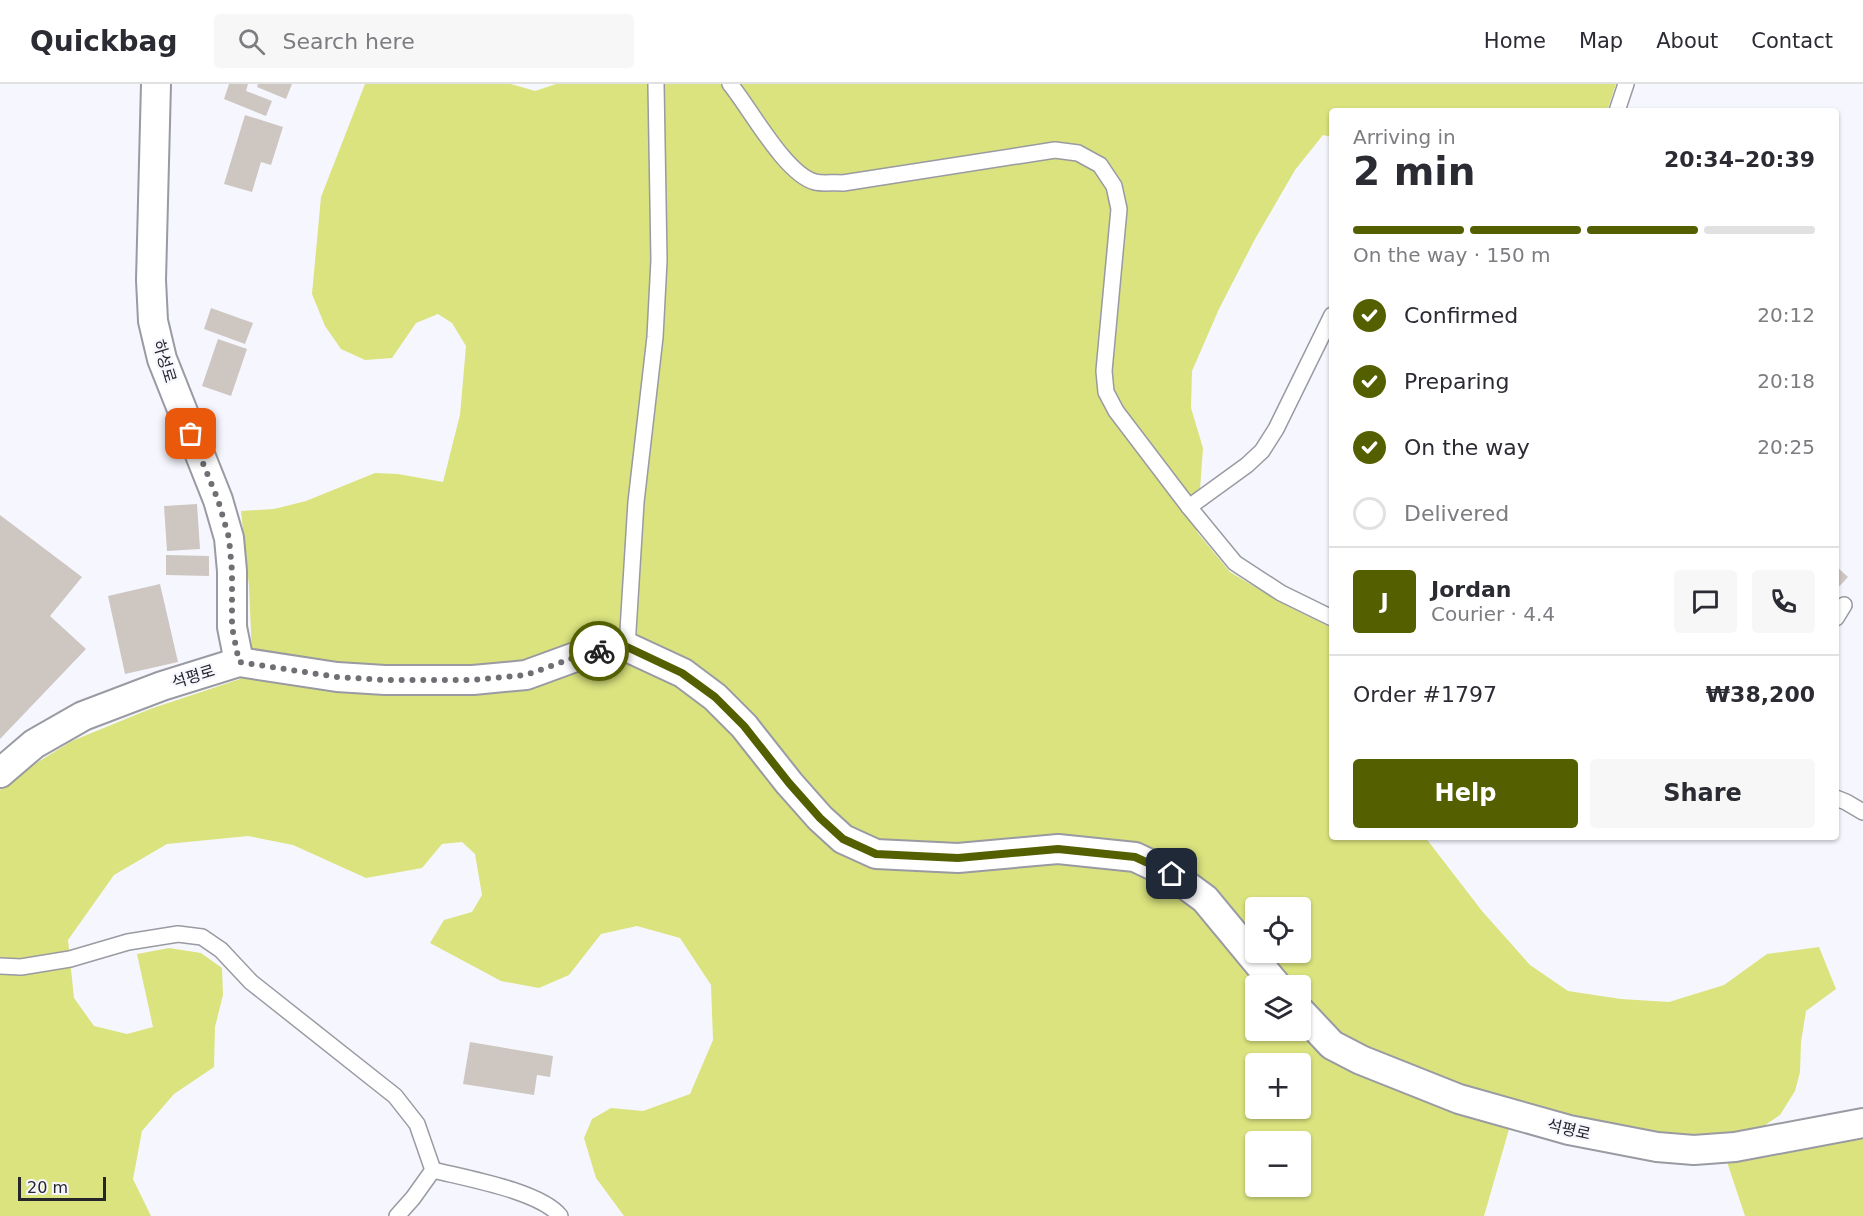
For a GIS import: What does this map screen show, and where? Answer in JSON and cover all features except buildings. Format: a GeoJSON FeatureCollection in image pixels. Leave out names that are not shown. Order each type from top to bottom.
{"type":"FeatureCollection","features":[{"type":"Feature","properties":{"kind":"street","name":"하성로"},"geometry":{"type":"LineString","coordinates":[[156,84],[151,280],[153,321],[162,359],[218,500],[229,538],[232,571],[232,627],[239,662]]}},
{"type":"Feature","properties":{"kind":"street","name":"석평로"},"geometry":{"type":"LineString","coordinates":[[0,773],[34,744],[83,716],[162,686],[239,662],[337,677],[386,680],[473,680],[526,675],[590,652],[627,647]]}},
{"type":"Feature","properties":{"kind":"street"},"geometry":{"type":"LineString","coordinates":[[627,647],[682,673],[715,697],[744,726],[820,818],[843,839],[876,854],[958,858],[1058,849],[1135,857],[1172,874],[1205,899],[1268,975]]}},
{"type":"Feature","properties":{"kind":"street","name":"석평로"},"geometry":{"type":"LineString","coordinates":[[1311,1023],[1332,1046],[1459,1099],[1569,1130],[1657,1147],[1694,1150],[1725,1148],[1863,1123]]}},
{"type":"Feature","properties":{"kind":"lane"},"geometry":{"type":"LineString","coordinates":[[627,647],[636,502],[656,315],[659,260],[656,84]]}},
{"type":"Feature","properties":{"kind":"lane"},"geometry":{"type":"LineString","coordinates":[[730,84],[785,160],[814,182],[843,183],[1055,150],[1078,153],[1100,165],[1114,186],[1119,209],[1104,371],[1106,392],[1116,411],[1188,507],[1235,563],[1281,593],[1329,617]]}},
{"type":"Feature","properties":{"kind":"lane"},"geometry":{"type":"LineString","coordinates":[[1618,108],[1626,84]]}},
{"type":"Feature","properties":{"kind":"lane"},"geometry":{"type":"LineString","coordinates":[[1188,507],[1247,465],[1262,451],[1276,429],[1329,321]]}},
{"type":"Feature","properties":{"kind":"lane"},"geometry":{"type":"LineString","coordinates":[[1839,799],[1863,812]]}},
{"type":"Feature","properties":{"kind":"lane"},"geometry":{"type":"LineString","coordinates":[[0,966],[21,967],[70,959],[128,942],[178,934],[202,937],[221,950],[251,982],[395,1096],[417,1124],[433,1170]]}},
{"type":"Feature","properties":{"kind":"lane"},"geometry":{"type":"LineString","coordinates":[[397,1216],[433,1170]]}},
{"type":"Feature","properties":{"kind":"lane"},"geometry":{"type":"LineString","coordinates":[[433,1170],[534,1197],[555,1209],[560,1216]]}},
{"type":"Feature","properties":{"kind":"green space"},"geometry":{"type":"Polygon","coordinates":[[[365,84],[511,84],[535,91],[556,84],[1616,84],[1608,108],[1329,108],[1329,136],[1323,135],[1295,170],[1255,239],[1219,309],[1192,371],[1191,408],[1203,448],[1197,532],[1230,572],[1284,604],[1329,626],[1329,840],[1427,840],[1482,911],[1530,965],[1568,991],[1621,999],[1669,1002],[1724,985],[1767,954],[1819,947],[1836,989],[1806,1011],[1801,1042],[1800,1072],[1795,1091],[1780,1115],[1752,1134],[1661,1138],[1516,1105],[1484,1216],[624,1216],[596,1178],[584,1138],[592,1119],[611,1108],[643,1111],[690,1094],[713,1040],[711,985],[680,938],[637,926],[601,934],[569,975],[539,988],[501,981],[430,943],[444,920],[472,912],[482,895],[475,854],[462,842],[442,844],[422,868],[366,878],[293,845],[248,836],[167,844],[114,875],[68,940],[74,998],[94,1026],[127,1034],[153,1027],[137,954],[169,948],[201,953],[222,968],[223,995],[215,1027],[214,1067],[174,1094],[142,1131],[133,1179],[151,1216],[0,1216],[0,790],[28,768],[72,741],[150,709],[240,679],[252,656],[249,586],[241,511],[274,509],[306,501],[375,473],[398,474],[443,482],[460,415],[466,346],[452,323],[438,314],[416,323],[392,358],[365,360],[341,349],[325,326],[312,294],[321,197],[365,84]]]}},
{"type":"Feature","properties":{"kind":"green space"},"geometry":{"type":"Polygon","coordinates":[[[1863,1135],[1863,1216],[1745,1216],[1726,1159],[1863,1135]]]}},
{"type":"Feature","properties":{"kind":"way so far"},"geometry":{"type":"LineString","coordinates":[[191,434],[218,500],[229,538],[232,571],[232,627],[239,662],[337,677],[386,680],[473,680],[526,675],[590,652],[599,651]]}},
{"type":"Feature","properties":{"kind":"route"},"geometry":{"type":"LineString","coordinates":[[599,651],[627,647],[682,673],[715,697],[744,726],[820,818],[843,839],[876,854],[958,858],[1058,849],[1135,857],[1172,874]]}}]}
